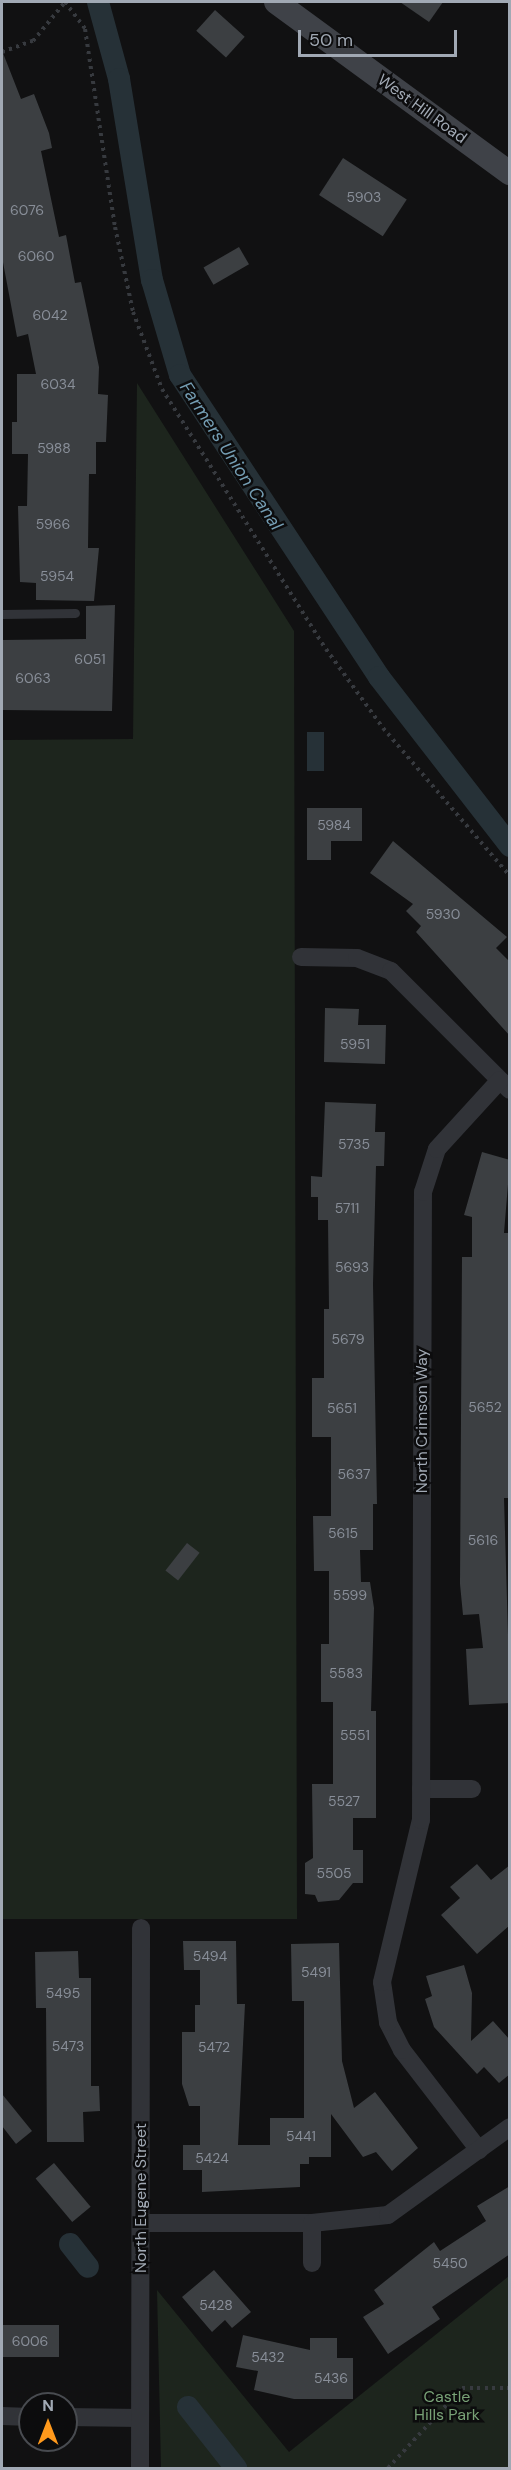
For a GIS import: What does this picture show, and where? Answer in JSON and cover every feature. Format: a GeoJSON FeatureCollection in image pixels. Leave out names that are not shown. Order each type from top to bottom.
{"type":"FeatureCollection","features":[{"type":"Feature","properties":{"kind":"street","name":"West Hill Road"},"geometry":{"type":"LineString","coordinates":[[276,2],[510,173]]}},
{"type":"Feature","properties":{"kind":"street"},"geometry":{"type":"LineString","coordinates":[[301,957],[357,958],[391,971],[505,1085]]}},
{"type":"Feature","properties":{"kind":"street","name":"North Crimson Way"},"geometry":{"type":"LineString","coordinates":[[479,2150],[402,2050],[388,2022],[382,1982],[422,1820],[423,1192],[437,1149],[505,1085]]}},
{"type":"Feature","properties":{"kind":"street"},"geometry":{"type":"LineString","coordinates":[[422,1789],[472,1789]]}},
{"type":"Feature","properties":{"kind":"street","name":"North Eugene Street"},"geometry":{"type":"LineString","coordinates":[[140,2469],[141,1928]]}},
{"type":"Feature","properties":{"kind":"street"},"geometry":{"type":"LineString","coordinates":[[141,2223],[312,2223],[388,2215],[510,2127]]}},
{"type":"Feature","properties":{"kind":"street"},"geometry":{"type":"LineString","coordinates":[[312,2223],[312,2264]]}},
{"type":"Feature","properties":{"kind":"street"},"geometry":{"type":"LineString","coordinates":[[2,2416],[18,2417]]}},
{"type":"Feature","properties":{"kind":"street"},"geometry":{"type":"LineString","coordinates":[[78,2417],[140,2418]]}},
{"type":"Feature","properties":{"kind":"lane"},"geometry":{"type":"LineString","coordinates":[[2,614],[75,614]]}},
{"type":"Feature","properties":{"kind":"path"},"geometry":{"type":"LineString","coordinates":[[2,52],[33,41],[65,2],[85,29],[115,227],[134,312],[162,389],[326,649],[383,728],[510,876]]}},
{"type":"Feature","properties":{"kind":"path"},"geometry":{"type":"LineString","coordinates":[[388,2469],[462,2388],[510,2388]]}},
{"type":"Feature","properties":{"kind":"green space"},"geometry":{"type":"Polygon","coordinates":[[[137,383],[294,631],[297,1919],[2,1919],[2,740],[133,739],[137,383]]]}},
{"type":"Feature","properties":{"kind":"green space","name":"Castle Hills Park"},"geometry":{"type":"Polygon","coordinates":[[[509,2276],[509,2468],[161,2468],[157,2290],[289,2452],[509,2276]]]}},
{"type":"Feature","properties":{"kind":"shaded area"},"geometry":{"type":"Polygon","coordinates":[[[307,732],[324,732],[324,771],[307,771],[307,732]]]}},
{"type":"Feature","properties":{"kind":"building"},"geometry":{"type":"Polygon","coordinates":[[[400,2],[443,2],[429,22],[400,2]]]}},
{"type":"Feature","properties":{"kind":"building"},"geometry":{"type":"Polygon","coordinates":[[[215,10],[245,37],[226,58],[196,31],[215,10]]]}},
{"type":"Feature","properties":{"kind":"building"},"geometry":{"type":"Polygon","coordinates":[[[3,53],[21,99],[34,94],[49,133],[52,148],[41,151],[59,237],[66,235],[75,283],[81,282],[99,367],[98,394],[108,395],[106,442],[96,442],[96,474],[89,474],[88,548],[99,548],[94,601],[36,600],[36,583],[20,582],[18,506],[27,506],[28,454],[12,454],[12,422],[17,422],[17,374],[36,374],[28,334],[17,337],[2,257],[3,53]]]}},
{"type":"Feature","properties":{"kind":"building"},"geometry":{"type":"Polygon","coordinates":[[[343,158],[407,199],[383,236],[319,195],[343,158]]]}},
{"type":"Feature","properties":{"kind":"building"},"geometry":{"type":"Polygon","coordinates":[[[239,247],[249,264],[213,285],[203,268],[239,247]]]}},
{"type":"Feature","properties":{"kind":"building"},"geometry":{"type":"Polygon","coordinates":[[[115,605],[112,711],[2,710],[2,640],[86,639],[86,606],[115,605]]]}},
{"type":"Feature","properties":{"kind":"building"},"geometry":{"type":"Polygon","coordinates":[[[307,808],[362,808],[362,841],[331,841],[331,860],[307,860],[307,808]]]}},
{"type":"Feature","properties":{"kind":"building"},"geometry":{"type":"Polygon","coordinates":[[[393,841],[507,937],[496,948],[510,962],[510,1036],[416,932],[421,926],[406,911],[413,904],[370,873],[393,841]]]}},
{"type":"Feature","properties":{"kind":"building"},"geometry":{"type":"Polygon","coordinates":[[[325,1008],[359,1009],[358,1025],[386,1025],[385,1064],[324,1062],[325,1008]]]}},
{"type":"Feature","properties":{"kind":"building"},"geometry":{"type":"Polygon","coordinates":[[[325,1102],[376,1104],[375,1132],[385,1132],[384,1166],[376,1166],[373,1284],[377,1504],[373,1504],[373,1550],[360,1550],[361,1582],[370,1582],[374,1608],[371,1711],[376,1711],[376,1818],[353,1818],[353,1850],[363,1850],[363,1883],[353,1883],[339,1900],[318,1902],[315,1895],[305,1894],[305,1863],[313,1858],[312,1784],[333,1784],[333,1702],[321,1702],[321,1644],[329,1644],[329,1571],[314,1571],[313,1516],[331,1516],[331,1437],[312,1437],[312,1378],[324,1378],[324,1309],[329,1309],[328,1220],[318,1220],[318,1197],[311,1197],[311,1176],[322,1177],[325,1102]]]}},
{"type":"Feature","properties":{"kind":"building"},"geometry":{"type":"Polygon","coordinates":[[[482,1152],[510,1160],[504,1233],[510,1233],[510,1498],[504,1498],[510,1703],[469,1705],[466,1649],[483,1648],[479,1614],[463,1615],[460,1584],[462,1257],[472,1257],[472,1217],[464,1215],[482,1152]]]}},
{"type":"Feature","properties":{"kind":"building"},"geometry":{"type":"Polygon","coordinates":[[[187,1543],[200,1553],[178,1580],[165,1571],[187,1543]]]}},
{"type":"Feature","properties":{"kind":"building"},"geometry":{"type":"Polygon","coordinates":[[[477,1864],[491,1880],[510,1865],[510,1925],[477,1954],[441,1915],[460,1898],[450,1887],[477,1864]]]}},
{"type":"Feature","properties":{"kind":"building"},"geometry":{"type":"Polygon","coordinates":[[[183,1941],[236,1941],[237,2004],[245,2004],[238,2145],[270,2145],[270,2118],[304,2118],[304,2001],[292,2001],[291,1944],[339,1943],[342,2061],[354,2108],[375,2092],[418,2148],[392,2171],[376,2152],[363,2157],[331,2114],[331,2157],[309,2157],[309,2164],[300,2164],[300,2187],[202,2192],[202,2170],[183,2170],[183,2145],[200,2145],[200,2106],[189,2106],[182,2084],[182,2032],[195,2032],[195,2005],[200,2005],[200,1970],[184,1970],[183,1941]]]}},
{"type":"Feature","properties":{"kind":"building"},"geometry":{"type":"Polygon","coordinates":[[[78,1951],[79,1978],[91,1978],[91,2086],[99,2086],[100,2111],[83,2112],[84,2142],[47,2142],[46,2008],[36,2008],[35,1952],[78,1951]]]}},
{"type":"Feature","properties":{"kind":"building"},"geometry":{"type":"Polygon","coordinates":[[[464,1965],[472,1993],[471,2041],[493,2021],[510,2040],[510,2074],[499,2083],[484,2067],[477,2074],[434,2027],[425,1999],[432,1996],[426,1976],[464,1965]]]}},
{"type":"Feature","properties":{"kind":"building"},"geometry":{"type":"Polygon","coordinates":[[[2,2094],[32,2131],[16,2144],[2,2126],[2,2094]]]}},
{"type":"Feature","properties":{"kind":"building"},"geometry":{"type":"Polygon","coordinates":[[[54,2163],[91,2207],[72,2222],[36,2178],[54,2163]]]}},
{"type":"Feature","properties":{"kind":"building"},"geometry":{"type":"Polygon","coordinates":[[[510,2186],[510,2254],[432,2307],[440,2319],[388,2354],[363,2317],[384,2304],[374,2290],[434,2242],[440,2251],[486,2221],[477,2206],[510,2186]]]}},
{"type":"Feature","properties":{"kind":"building"},"geometry":{"type":"Polygon","coordinates":[[[214,2270],[251,2312],[232,2328],[225,2320],[212,2332],[182,2297],[214,2270]]]}},
{"type":"Feature","properties":{"kind":"building"},"geometry":{"type":"Polygon","coordinates":[[[2,2325],[59,2325],[59,2357],[2,2357],[2,2325]]]}},
{"type":"Feature","properties":{"kind":"building"},"geometry":{"type":"Polygon","coordinates":[[[243,2335],[310,2350],[310,2338],[337,2338],[337,2358],[353,2358],[353,2399],[294,2399],[254,2390],[258,2371],[236,2367],[243,2335]]]}},
{"type":"Feature","properties":{"kind":"waterway","name":"Farmers Union Canal"},"geometry":{"type":"LineString","coordinates":[[98,2],[119,79],[152,280],[180,375],[379,677],[510,846]]}},
{"type":"Feature","properties":{"kind":"waterway"},"geometry":{"type":"LineString","coordinates":[[70,2244],[88,2267]]}},
{"type":"Feature","properties":{"kind":"waterway"},"geometry":{"type":"LineString","coordinates":[[188,2407],[236,2468]]}}]}
